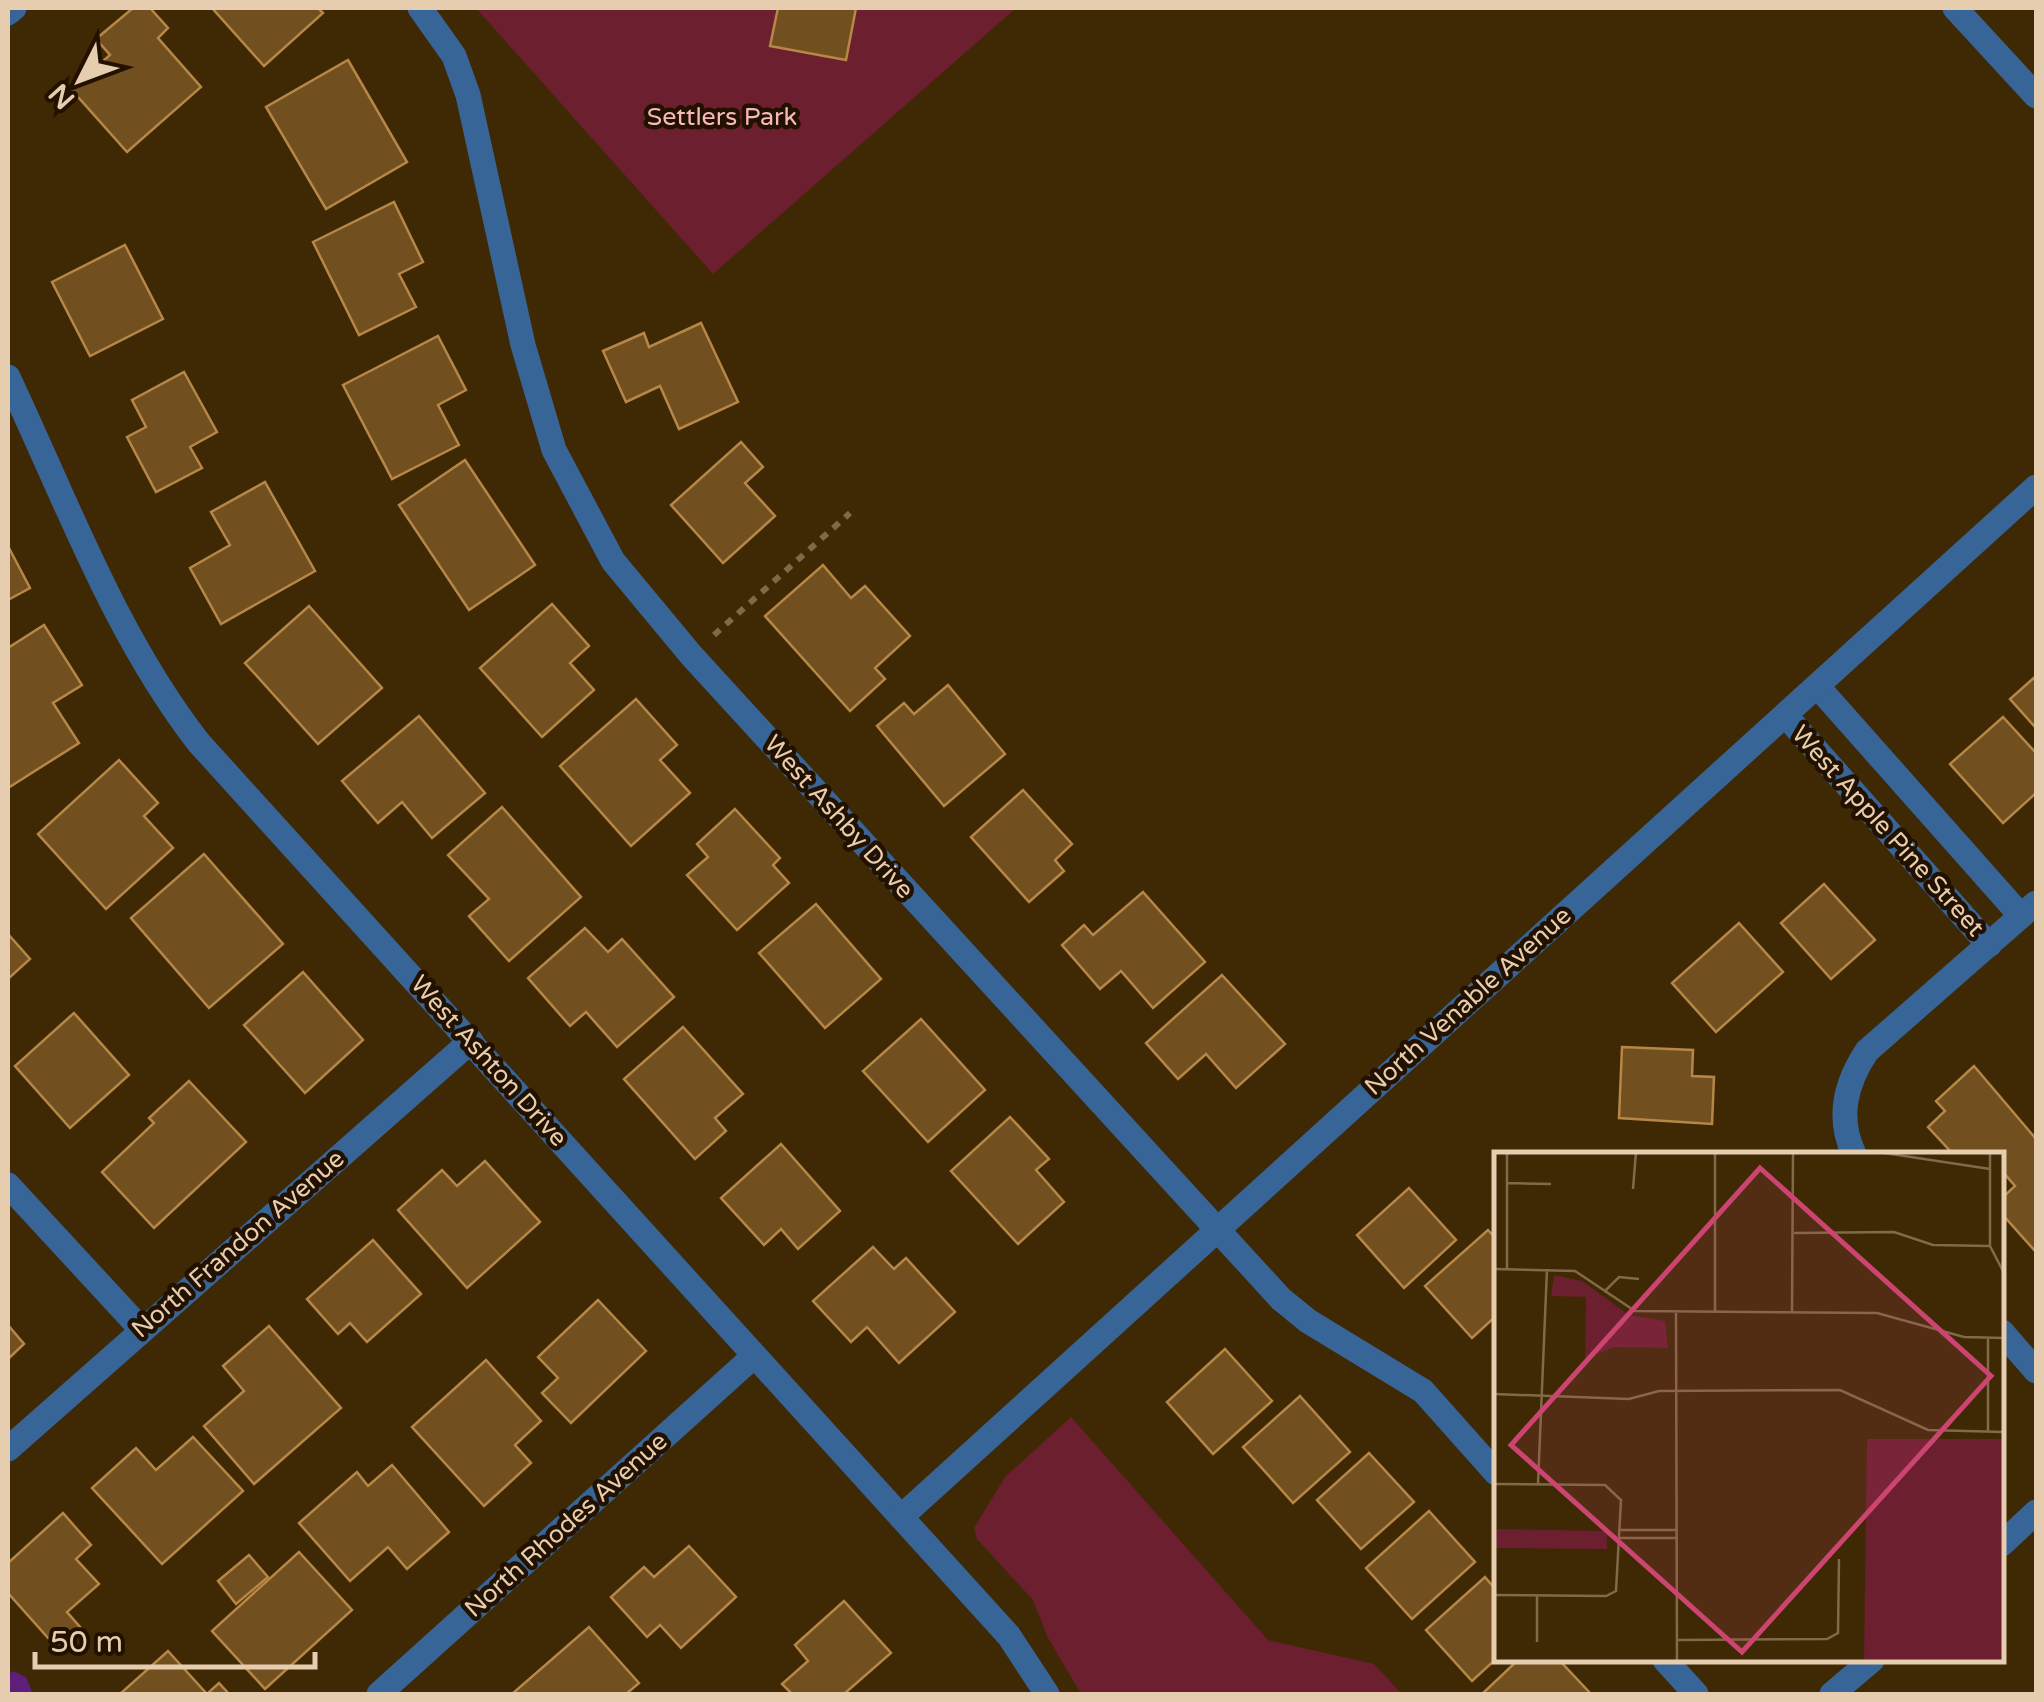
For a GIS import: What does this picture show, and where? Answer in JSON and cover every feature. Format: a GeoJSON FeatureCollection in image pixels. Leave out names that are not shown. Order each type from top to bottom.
{"type":"FeatureCollection","features":[{"type":"Feature","properties":{"kind":"street"},"geometry":{"type":"LineString","coordinates":[[8,13],[14,8]]}},
{"type":"Feature","properties":{"kind":"street","name":"West Ashby Drive"},"geometry":{"type":"LineString","coordinates":[[420,8],[454,56],[468,95],[523,345],[554,450],[613,561],[704,670],[1215,1228],[1308,1322],[1423,1391],[1494,1470]]}},
{"type":"Feature","properties":{"kind":"street"},"geometry":{"type":"LineString","coordinates":[[1955,8],[2036,96]]}},
{"type":"Feature","properties":{"kind":"street","name":"West Ashton Drive"},"geometry":{"type":"LineString","coordinates":[[8,377],[160,692],[199,743],[1009,1636],[1047,1694]]}},
{"type":"Feature","properties":{"kind":"street","name":"North Venable Avenue"},"geometry":{"type":"LineString","coordinates":[[900,1516],[2036,487]]}},
{"type":"Feature","properties":{"kind":"street","name":"West Apple Pine Street"},"geometry":{"type":"LineString","coordinates":[[1818,687],[2029,909]]}},
{"type":"Feature","properties":{"kind":"street","name":"West Apple Pine Street"},"geometry":{"type":"LineString","coordinates":[[1786,716],[1989,945]]}},
{"type":"Feature","properties":{"kind":"street"},"geometry":{"type":"LineString","coordinates":[[1854,1152],[1843,1108],[1852,1074],[1867,1051],[2029,909]]}},
{"type":"Feature","properties":{"kind":"street","name":"North Frandon Avenue"},"geometry":{"type":"LineString","coordinates":[[8,1449],[471,1041]]}},
{"type":"Feature","properties":{"kind":"street"},"geometry":{"type":"LineString","coordinates":[[8,1185],[141,1328]]}},
{"type":"Feature","properties":{"kind":"street"},"geometry":{"type":"LineString","coordinates":[[2004,1334],[2036,1371]]}},
{"type":"Feature","properties":{"kind":"street","name":"North Rhodes Avenue"},"geometry":{"type":"LineString","coordinates":[[379,1694],[754,1356]]}},
{"type":"Feature","properties":{"kind":"street"},"geometry":{"type":"LineString","coordinates":[[2004,1542],[2036,1512]]}},
{"type":"Feature","properties":{"kind":"street"},"geometry":{"type":"LineString","coordinates":[[1667,1662],[1696,1694]]}},
{"type":"Feature","properties":{"kind":"street"},"geometry":{"type":"LineString","coordinates":[[1832,1694],[1870,1662]]}},
{"type":"Feature","properties":{"kind":"path"},"geometry":{"type":"LineString","coordinates":[[714,635],[850,513]]}},
{"type":"Feature","properties":{"kind":"green space","name":"Settlers Park"},"geometry":{"type":"Polygon","coordinates":[[[476,8],[1016,8],[713,274],[476,8]]]}},
{"type":"Feature","properties":{"kind":"green space"},"geometry":{"type":"Polygon","coordinates":[[[1071,1417],[1268,1640],[1374,1664],[1402,1694],[1081,1694],[1048,1638],[1033,1600],[977,1539],[974,1528],[1005,1477],[1071,1417]]]}},
{"type":"Feature","properties":{"kind":"shaded area"},"geometry":{"type":"Polygon","coordinates":[[[13,1671],[26,1677],[33,1694],[8,1694],[8,1675],[13,1671]]]}},
{"type":"Feature","properties":{"kind":"building"},"geometry":{"type":"Polygon","coordinates":[[[133,8],[150,8],[168,28],[158,38],[201,87],[127,152],[71,89],[110,55],[96,39],[133,8]]]}},
{"type":"Feature","properties":{"kind":"building"},"geometry":{"type":"Polygon","coordinates":[[[212,8],[318,8],[323,13],[264,66],[212,8]]]}},
{"type":"Feature","properties":{"kind":"building"},"geometry":{"type":"Polygon","coordinates":[[[778,8],[856,8],[846,60],[770,46],[778,8]]]}},
{"type":"Feature","properties":{"kind":"building"},"geometry":{"type":"Polygon","coordinates":[[[348,60],[407,162],[326,209],[266,107],[348,60]]]}},
{"type":"Feature","properties":{"kind":"building"},"geometry":{"type":"Polygon","coordinates":[[[394,202],[423,262],[399,274],[416,307],[359,335],[313,242],[394,202]]]}},
{"type":"Feature","properties":{"kind":"building"},"geometry":{"type":"Polygon","coordinates":[[[125,245],[163,319],[90,356],[52,282],[125,245]]]}},
{"type":"Feature","properties":{"kind":"building"},"geometry":{"type":"Polygon","coordinates":[[[701,323],[738,402],[679,429],[660,386],[626,402],[603,351],[644,333],[649,347],[701,323]]]}},
{"type":"Feature","properties":{"kind":"building"},"geometry":{"type":"Polygon","coordinates":[[[438,336],[466,390],[438,405],[459,445],[392,479],[343,385],[438,336]]]}},
{"type":"Feature","properties":{"kind":"building"},"geometry":{"type":"Polygon","coordinates":[[[184,372],[217,432],[190,447],[202,468],[156,492],[127,437],[146,427],[132,400],[184,372]]]}},
{"type":"Feature","properties":{"kind":"building"},"geometry":{"type":"Polygon","coordinates":[[[741,442],[763,467],[745,483],[775,516],[723,563],[671,505],[741,442]]]}},
{"type":"Feature","properties":{"kind":"building"},"geometry":{"type":"Polygon","coordinates":[[[465,460],[535,565],[469,610],[399,505],[465,460]]]}},
{"type":"Feature","properties":{"kind":"building"},"geometry":{"type":"Polygon","coordinates":[[[265,482],[315,571],[221,624],[190,568],[230,545],[211,512],[265,482]]]}},
{"type":"Feature","properties":{"kind":"building"},"geometry":{"type":"Polygon","coordinates":[[[8,546],[30,588],[8,600],[8,546]]]}},
{"type":"Feature","properties":{"kind":"building"},"geometry":{"type":"Polygon","coordinates":[[[823,565],[851,598],[865,586],[910,636],[875,668],[885,679],[850,711],[765,616],[823,565]]]}},
{"type":"Feature","properties":{"kind":"building"},"geometry":{"type":"Polygon","coordinates":[[[552,604],[589,646],[570,663],[594,690],[542,737],[480,668],[552,604]]]}},
{"type":"Feature","properties":{"kind":"building"},"geometry":{"type":"Polygon","coordinates":[[[309,606],[382,688],[318,744],[245,663],[309,606]]]}},
{"type":"Feature","properties":{"kind":"building"},"geometry":{"type":"Polygon","coordinates":[[[44,625],[82,685],[53,703],[79,743],[8,788],[8,648],[44,625]]]}},
{"type":"Feature","properties":{"kind":"building"},"geometry":{"type":"Polygon","coordinates":[[[2036,676],[2036,728],[2010,699],[2036,676]]]}},
{"type":"Feature","properties":{"kind":"building"},"geometry":{"type":"Polygon","coordinates":[[[948,685],[1005,754],[944,806],[877,726],[904,703],[914,714],[948,685]]]}},
{"type":"Feature","properties":{"kind":"building"},"geometry":{"type":"Polygon","coordinates":[[[636,699],[677,745],[660,760],[690,793],[631,846],[560,766],[636,699]]]}},
{"type":"Feature","properties":{"kind":"building"},"geometry":{"type":"Polygon","coordinates":[[[419,716],[485,793],[432,838],[402,802],[378,823],[342,781],[419,716]]]}},
{"type":"Feature","properties":{"kind":"building"},"geometry":{"type":"Polygon","coordinates":[[[2003,717],[2036,753],[2036,793],[2003,823],[1950,764],[2003,717]]]}},
{"type":"Feature","properties":{"kind":"building"},"geometry":{"type":"Polygon","coordinates":[[[119,760],[158,803],[144,816],[173,848],[106,909],[38,834],[119,760]]]}},
{"type":"Feature","properties":{"kind":"building"},"geometry":{"type":"Polygon","coordinates":[[[1023,790],[1072,844],[1055,860],[1064,871],[1029,902],[971,837],[1023,790]]]}},
{"type":"Feature","properties":{"kind":"building"},"geometry":{"type":"Polygon","coordinates":[[[502,807],[581,897],[509,961],[469,916],[489,899],[448,855],[502,807]]]}},
{"type":"Feature","properties":{"kind":"building"},"geometry":{"type":"Polygon","coordinates":[[[735,809],[780,858],[773,865],[789,883],[737,930],[687,875],[708,857],[697,844],[735,809]]]}},
{"type":"Feature","properties":{"kind":"building"},"geometry":{"type":"Polygon","coordinates":[[[204,854],[283,944],[209,1008],[131,918],[204,854]]]}},
{"type":"Feature","properties":{"kind":"building"},"geometry":{"type":"Polygon","coordinates":[[[1824,884],[1875,940],[1831,979],[1781,923],[1824,884]]]}},
{"type":"Feature","properties":{"kind":"building"},"geometry":{"type":"Polygon","coordinates":[[[1143,892],[1205,962],[1153,1008],[1121,971],[1100,989],[1062,945],[1084,925],[1093,935],[1143,892]]]}},
{"type":"Feature","properties":{"kind":"building"},"geometry":{"type":"Polygon","coordinates":[[[816,904],[881,979],[825,1028],[759,953],[816,904]]]}},
{"type":"Feature","properties":{"kind":"building"},"geometry":{"type":"Polygon","coordinates":[[[1739,923],[1783,972],[1716,1032],[1672,983],[1739,923]]]}},
{"type":"Feature","properties":{"kind":"building"},"geometry":{"type":"Polygon","coordinates":[[[585,928],[608,952],[622,939],[674,997],[617,1047],[586,1012],[570,1026],[528,978],[585,928]]]}},
{"type":"Feature","properties":{"kind":"building"},"geometry":{"type":"Polygon","coordinates":[[[8,934],[30,959],[8,979],[8,934]]]}},
{"type":"Feature","properties":{"kind":"building"},"geometry":{"type":"Polygon","coordinates":[[[303,972],[363,1040],[305,1093],[244,1025],[303,972]]]}},
{"type":"Feature","properties":{"kind":"building"},"geometry":{"type":"Polygon","coordinates":[[[1222,975],[1285,1044],[1236,1088],[1206,1054],[1178,1079],[1146,1043],[1222,975]]]}},
{"type":"Feature","properties":{"kind":"building"},"geometry":{"type":"Polygon","coordinates":[[[74,1013],[129,1075],[70,1128],[15,1066],[74,1013]]]}},
{"type":"Feature","properties":{"kind":"building"},"geometry":{"type":"Polygon","coordinates":[[[921,1019],[985,1090],[928,1142],[863,1071],[921,1019]]]}},
{"type":"Feature","properties":{"kind":"building"},"geometry":{"type":"Polygon","coordinates":[[[683,1027],[743,1094],[715,1118],[726,1131],[695,1159],[624,1079],[683,1027]]]}},
{"type":"Feature","properties":{"kind":"building"},"geometry":{"type":"Polygon","coordinates":[[[1622,1047],[1693,1050],[1692,1076],[1714,1077],[1712,1124],[1619,1118],[1622,1047]]]}},
{"type":"Feature","properties":{"kind":"building"},"geometry":{"type":"Polygon","coordinates":[[[1974,1066],[2036,1139],[2036,1252],[2004,1216],[2004,1196],[2015,1186],[2004,1173],[2004,1152],[1951,1152],[1928,1127],[1945,1111],[1936,1101],[1974,1066]]]}},
{"type":"Feature","properties":{"kind":"building"},"geometry":{"type":"Polygon","coordinates":[[[189,1081],[246,1142],[154,1228],[102,1172],[154,1123],[149,1118],[189,1081]]]}},
{"type":"Feature","properties":{"kind":"building"},"geometry":{"type":"Polygon","coordinates":[[[1010,1117],[1049,1159],[1036,1170],[1064,1202],[1018,1244],[951,1171],[1010,1117]]]}},
{"type":"Feature","properties":{"kind":"building"},"geometry":{"type":"Polygon","coordinates":[[[781,1144],[840,1211],[798,1249],[781,1229],[764,1245],[721,1198],[781,1144]]]}},
{"type":"Feature","properties":{"kind":"building"},"geometry":{"type":"Polygon","coordinates":[[[485,1161],[540,1222],[467,1288],[398,1210],[442,1170],[457,1186],[485,1161]]]}},
{"type":"Feature","properties":{"kind":"building"},"geometry":{"type":"Polygon","coordinates":[[[1409,1188],[1456,1240],[1404,1288],[1357,1235],[1409,1188]]]}},
{"type":"Feature","properties":{"kind":"building"},"geometry":{"type":"Polygon","coordinates":[[[1488,1230],[1494,1237],[1494,1318],[1472,1338],[1425,1286],[1488,1230]]]}},
{"type":"Feature","properties":{"kind":"building"},"geometry":{"type":"Polygon","coordinates":[[[373,1240],[421,1294],[367,1342],[350,1323],[338,1334],[307,1299],[373,1240]]]}},
{"type":"Feature","properties":{"kind":"building"},"geometry":{"type":"Polygon","coordinates":[[[873,1247],[894,1269],[906,1258],[955,1312],[899,1363],[867,1327],[851,1342],[813,1301],[873,1247]]]}},
{"type":"Feature","properties":{"kind":"building"},"geometry":{"type":"Polygon","coordinates":[[[598,1300],[646,1351],[571,1423],[542,1393],[558,1378],[538,1357],[598,1300]]]}},
{"type":"Feature","properties":{"kind":"building"},"geometry":{"type":"Polygon","coordinates":[[[8,1325],[24,1344],[8,1359],[8,1325]]]}},
{"type":"Feature","properties":{"kind":"building"},"geometry":{"type":"Polygon","coordinates":[[[269,1326],[341,1408],[254,1484],[204,1426],[244,1391],[223,1366],[269,1326]]]}},
{"type":"Feature","properties":{"kind":"building"},"geometry":{"type":"Polygon","coordinates":[[[1225,1349],[1272,1401],[1213,1454],[1167,1402],[1225,1349]]]}},
{"type":"Feature","properties":{"kind":"building"},"geometry":{"type":"Polygon","coordinates":[[[486,1360],[541,1421],[515,1445],[531,1463],[484,1506],[412,1427],[486,1360]]]}},
{"type":"Feature","properties":{"kind":"building"},"geometry":{"type":"Polygon","coordinates":[[[1300,1396],[1350,1452],[1293,1503],[1243,1447],[1300,1396]]]}},
{"type":"Feature","properties":{"kind":"building"},"geometry":{"type":"Polygon","coordinates":[[[193,1437],[243,1491],[162,1564],[92,1488],[136,1448],[156,1470],[193,1437]]]}},
{"type":"Feature","properties":{"kind":"building"},"geometry":{"type":"Polygon","coordinates":[[[1369,1453],[1414,1502],[1361,1549],[1317,1500],[1369,1453]]]}},
{"type":"Feature","properties":{"kind":"building"},"geometry":{"type":"Polygon","coordinates":[[[392,1465],[449,1532],[407,1569],[388,1547],[350,1581],[299,1523],[357,1472],[368,1486],[392,1465]]]}},
{"type":"Feature","properties":{"kind":"building"},"geometry":{"type":"Polygon","coordinates":[[[1429,1511],[1475,1562],[1412,1619],[1366,1568],[1429,1511]]]}},
{"type":"Feature","properties":{"kind":"building"},"geometry":{"type":"Polygon","coordinates":[[[63,1513],[91,1545],[76,1559],[99,1584],[67,1612],[80,1627],[57,1648],[8,1593],[8,1563],[63,1513]]]}},
{"type":"Feature","properties":{"kind":"building"},"geometry":{"type":"Polygon","coordinates":[[[689,1546],[736,1597],[681,1648],[660,1625],[647,1637],[611,1597],[644,1567],[654,1577],[689,1546]]]}},
{"type":"Feature","properties":{"kind":"building"},"geometry":{"type":"Polygon","coordinates":[[[299,1552],[352,1610],[265,1689],[212,1631],[299,1552]]]}},
{"type":"Feature","properties":{"kind":"building"},"geometry":{"type":"Polygon","coordinates":[[[249,1555],[268,1577],[236,1604],[218,1581],[249,1555]]]}},
{"type":"Feature","properties":{"kind":"building"},"geometry":{"type":"Polygon","coordinates":[[[1485,1577],[1494,1588],[1494,1661],[1472,1681],[1426,1630],[1485,1577]]]}},
{"type":"Feature","properties":{"kind":"building"},"geometry":{"type":"Polygon","coordinates":[[[844,1601],[891,1653],[844,1694],[792,1694],[782,1684],[808,1661],[795,1645],[844,1601]]]}},
{"type":"Feature","properties":{"kind":"building"},"geometry":{"type":"Polygon","coordinates":[[[589,1627],[639,1683],[626,1694],[512,1694],[589,1627]]]}},
{"type":"Feature","properties":{"kind":"building"},"geometry":{"type":"Polygon","coordinates":[[[168,1651],[207,1694],[120,1694],[168,1651]]]}},
{"type":"Feature","properties":{"kind":"building"},"geometry":{"type":"Polygon","coordinates":[[[1516,1662],[1561,1662],[1591,1694],[1482,1694],[1516,1662]]]}},
{"type":"Feature","properties":{"kind":"building"},"geometry":{"type":"Polygon","coordinates":[[[219,1683],[229,1694],[207,1694],[219,1683]]]}}]}
